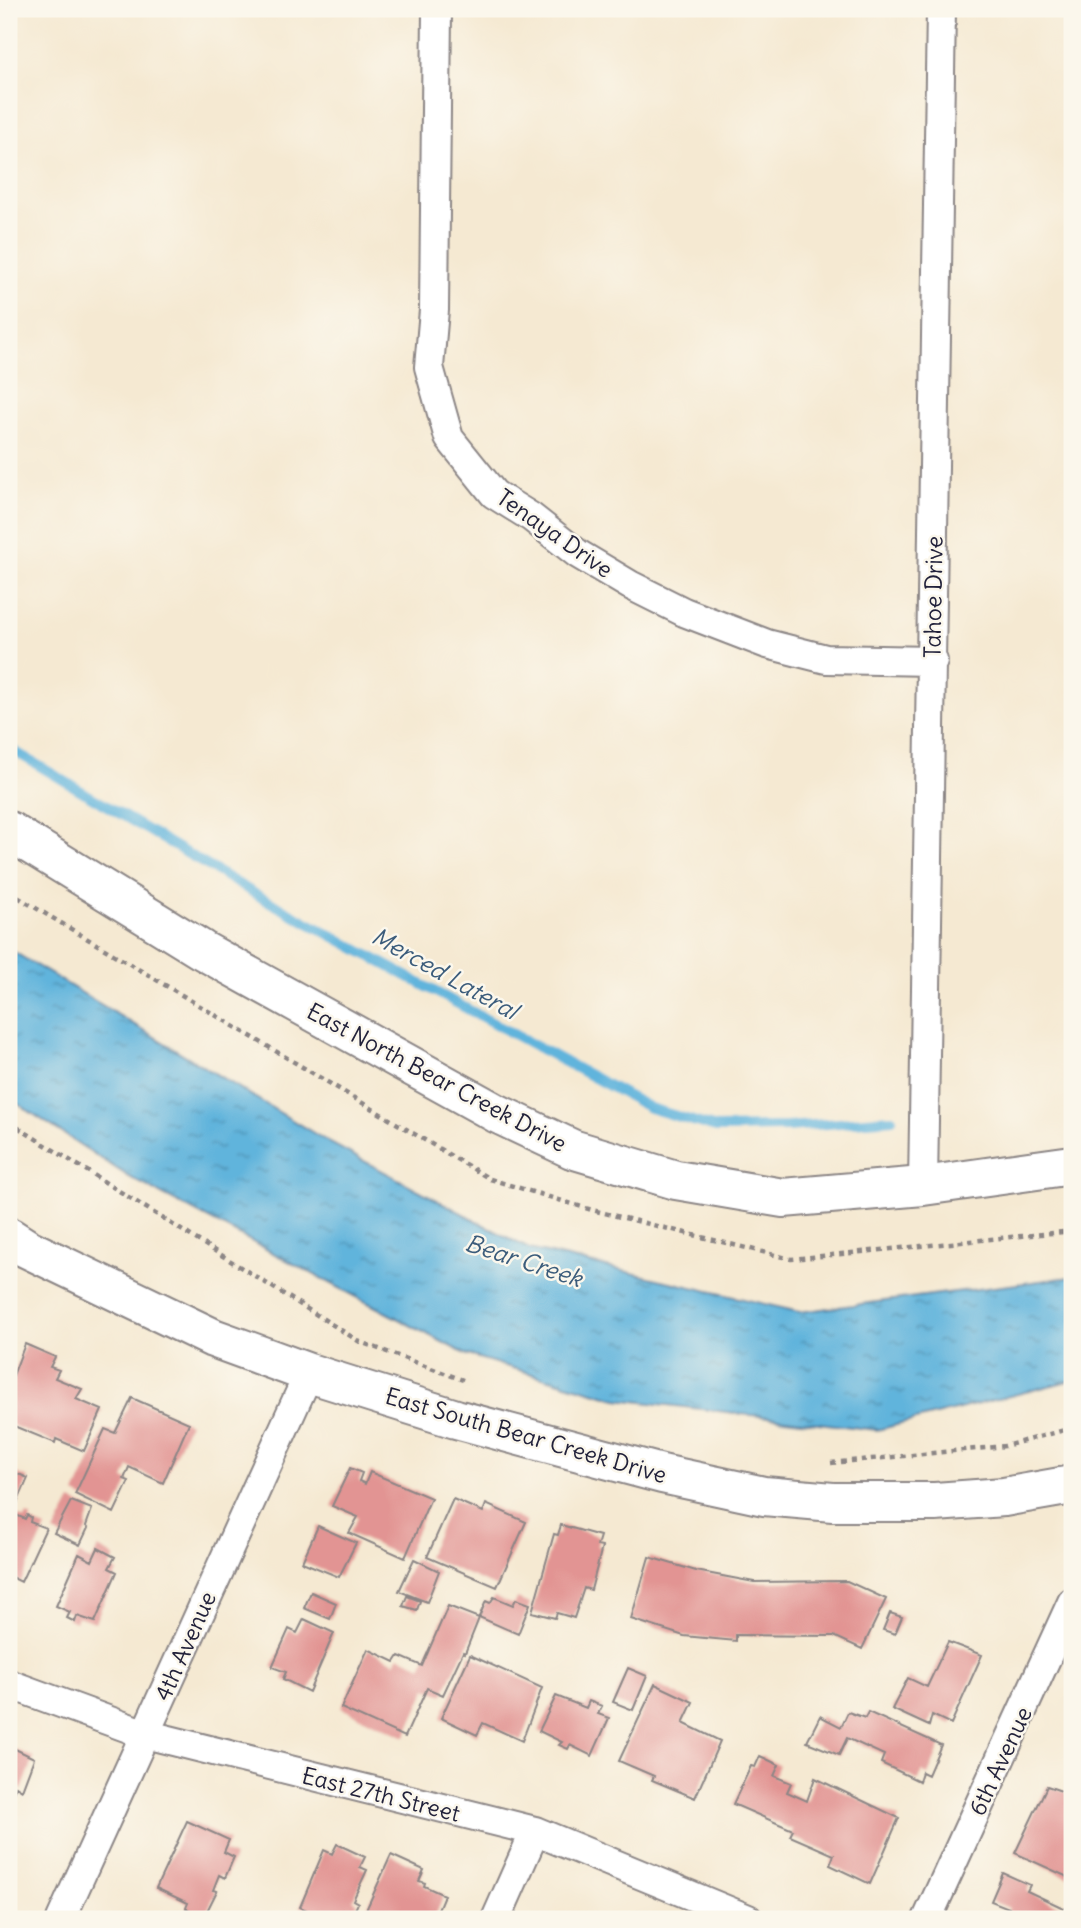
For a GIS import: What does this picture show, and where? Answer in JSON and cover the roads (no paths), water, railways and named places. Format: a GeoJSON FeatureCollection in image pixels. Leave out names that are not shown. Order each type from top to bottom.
{"type":"FeatureCollection","features":[{"type":"Feature","properties":{"kind":"street","name":"Tenaya Drive"},"geometry":{"type":"LineString","coordinates":[[437,9],[434,310],[429,367],[449,438],[495,494],[531,517],[578,554],[630,585],[684,612],[768,644],[826,659],[933,661]]}},
{"type":"Feature","properties":{"kind":"street","name":"Tahoe Drive"},"geometry":{"type":"LineString","coordinates":[[923,1186],[941,9]]}},
{"type":"Feature","properties":{"kind":"street","name":"East North Bear Creek Drive"},"geometry":{"type":"LineString","coordinates":[[9,831],[201,950],[496,1113],[572,1149],[676,1180],[783,1198],[923,1186],[1072,1166]]}},
{"type":"Feature","properties":{"kind":"street","name":"East South Bear Creek Drive"},"geometry":{"type":"LineString","coordinates":[[9,1237],[26,1248],[214,1338],[309,1373],[456,1419],[662,1474],[764,1496],[833,1502],[935,1502],[1004,1497],[1072,1485]]}},
{"type":"Feature","properties":{"kind":"street","name":"4th Avenue"},"geometry":{"type":"LineString","coordinates":[[61,1919],[309,1373]]}},
{"type":"Feature","properties":{"kind":"street","name":"6th Avenue"},"geometry":{"type":"LineString","coordinates":[[927,1919],[1072,1602]]}},
{"type":"Feature","properties":{"kind":"street","name":"East 27th Street"},"geometry":{"type":"LineString","coordinates":[[9,1684],[145,1734],[535,1831],[748,1919]]}},
{"type":"Feature","properties":{"kind":"street"},"geometry":{"type":"LineString","coordinates":[[496,1919],[535,1831]]}},
{"type":"Feature","properties":{"kind":"water","name":"Bear Creek"},"geometry":{"type":"Polygon","coordinates":[[[9,949],[330,1143],[529,1249],[799,1312],[1072,1277],[1072,1380],[877,1430],[617,1399],[465,1354],[129,1177],[9,1098],[9,949]]]}},
{"type":"Feature","properties":{"kind":"waterway","name":"Merced Lateral"},"geometry":{"type":"LineString","coordinates":[[9,748],[257,895],[650,1108],[716,1128],[787,1127],[892,1119]]}}]}
